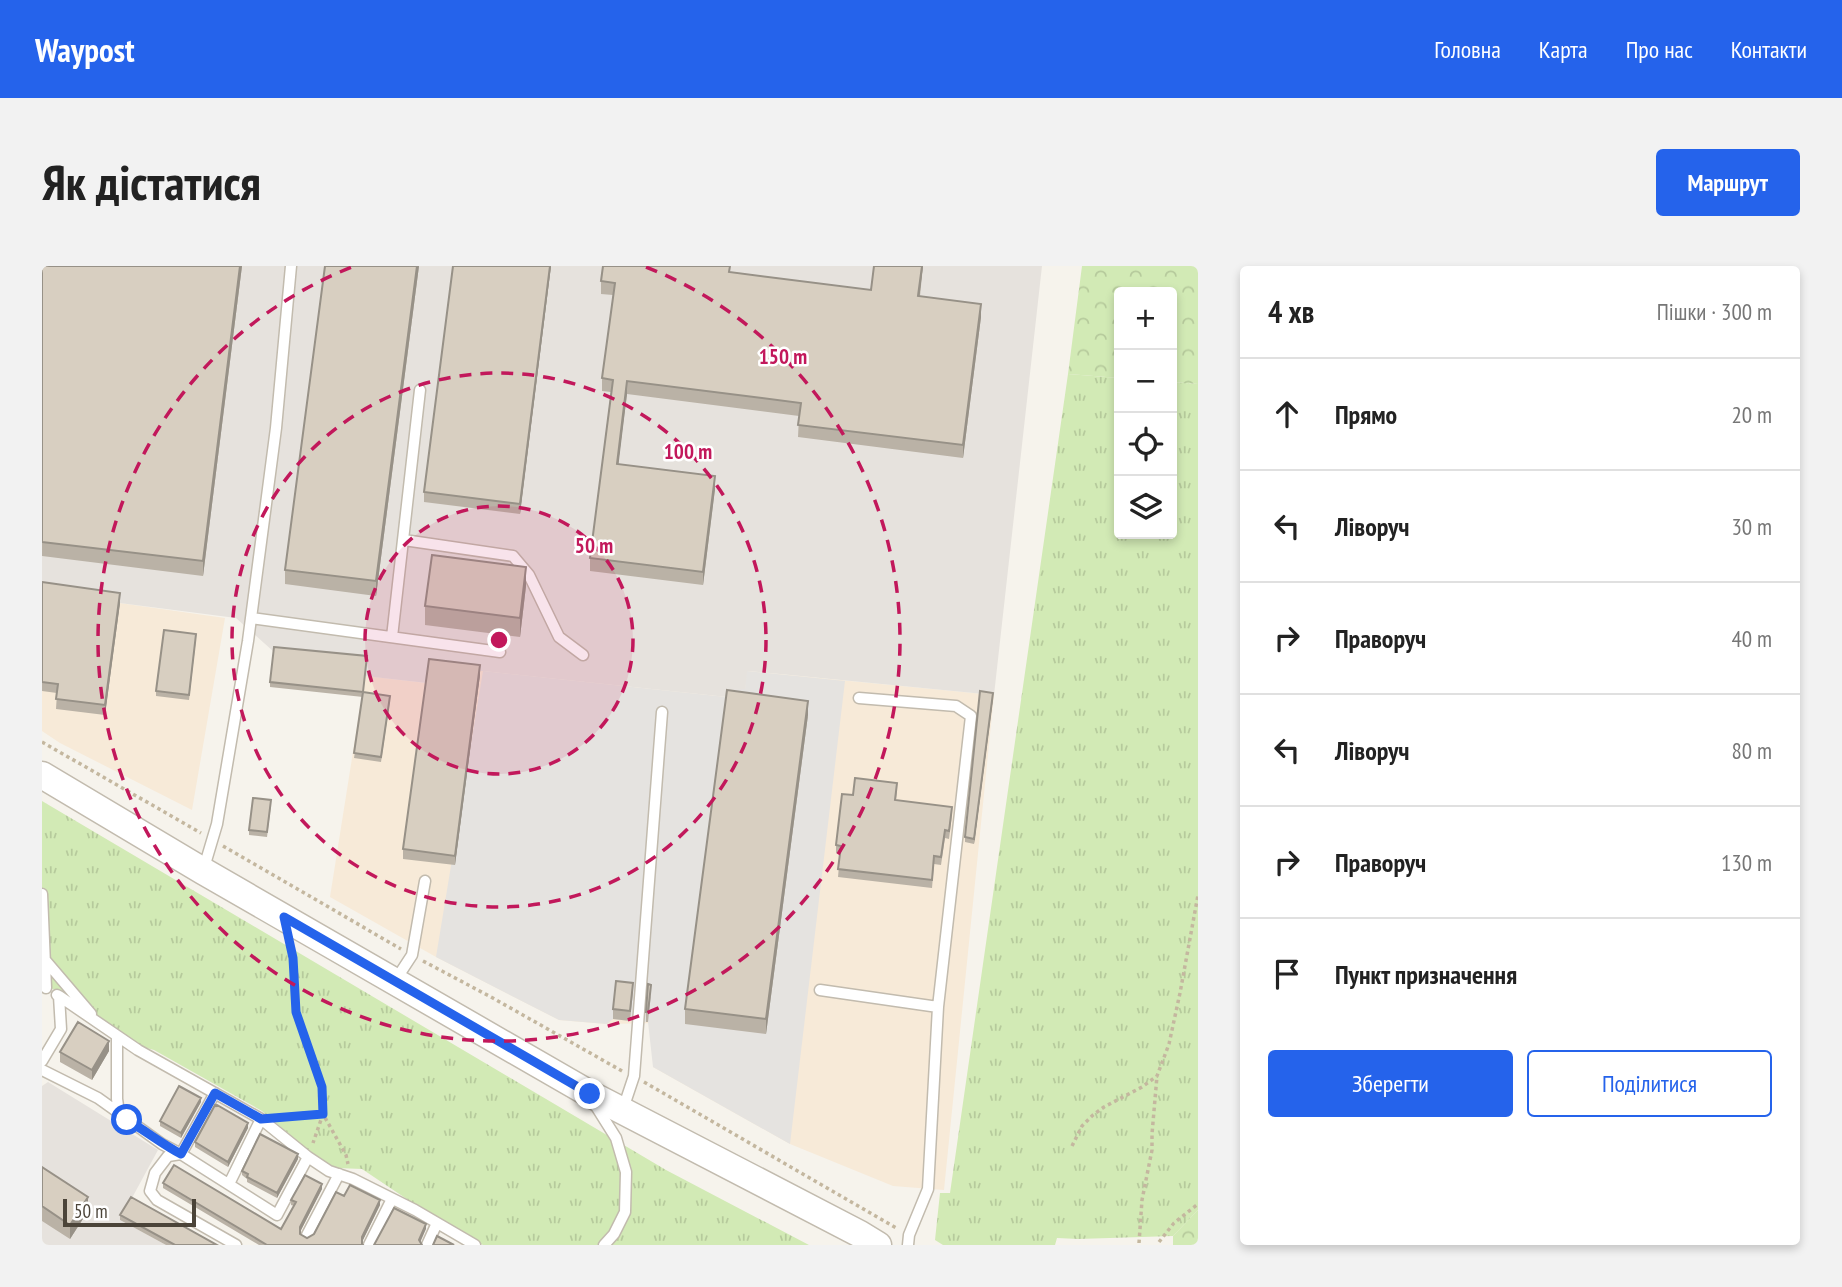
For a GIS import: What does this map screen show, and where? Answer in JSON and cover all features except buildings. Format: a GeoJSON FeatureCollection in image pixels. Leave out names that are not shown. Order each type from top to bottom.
{"type":"FeatureCollection","features":[{"type":"Feature","properties":{"kind":"street"},"geometry":{"type":"LineString","coordinates":[[42,775],[590,1094],[865,1241]]}},
{"type":"Feature","properties":{"kind":"lane"},"geometry":{"type":"LineString","coordinates":[[203,871],[222,798],[251,618],[276,428],[291,266]]}},
{"type":"Feature","properties":{"kind":"lane"},"geometry":{"type":"LineString","coordinates":[[392,637],[421,390]]}},
{"type":"Feature","properties":{"kind":"lane"},"geometry":{"type":"LineString","coordinates":[[404,540],[513,556],[529,575],[559,637],[583,655]]}},
{"type":"Feature","properties":{"kind":"lane"},"geometry":{"type":"LineString","coordinates":[[251,618],[500,652]]}},
{"type":"Feature","properties":{"kind":"lane"},"geometry":{"type":"LineString","coordinates":[[859,698],[956,706],[971,716],[937,1007],[928,1189],[908,1240]]}},
{"type":"Feature","properties":{"kind":"lane"},"geometry":{"type":"LineString","coordinates":[[622,1112],[634,1076],[662,712]]}},
{"type":"Feature","properties":{"kind":"lane"},"geometry":{"type":"LineString","coordinates":[[395,981],[412,955],[425,881]]}},
{"type":"Feature","properties":{"kind":"lane"},"geometry":{"type":"LineString","coordinates":[[42,894],[44,987],[117,1037],[261,1119],[329,1171],[353,1179],[475,1245]]}},
{"type":"Feature","properties":{"kind":"lane"},"geometry":{"type":"LineString","coordinates":[[45,960],[102,1026]]}},
{"type":"Feature","properties":{"kind":"lane"},"geometry":{"type":"LineString","coordinates":[[820,990],[937,1007]]}},
{"type":"Feature","properties":{"kind":"lane"},"geometry":{"type":"LineString","coordinates":[[43,1058],[61,1029],[59,996]]}},
{"type":"Feature","properties":{"kind":"lane"},"geometry":{"type":"LineString","coordinates":[[117,1037],[119,1113]]}},
{"type":"Feature","properties":{"kind":"lane"},"geometry":{"type":"LineString","coordinates":[[42,1070],[97,1098],[162,1144],[277,1214],[308,1157]]}},
{"type":"Feature","properties":{"kind":"lane"},"geometry":{"type":"LineString","coordinates":[[181,1154],[215,1093]]}},
{"type":"Feature","properties":{"kind":"lane"},"geometry":{"type":"LineString","coordinates":[[590,1094],[617,1138],[626,1172],[625,1212],[614,1234],[604,1245]]}},
{"type":"Feature","properties":{"kind":"lane"},"geometry":{"type":"LineString","coordinates":[[229,1184],[261,1119]]}},
{"type":"Feature","properties":{"kind":"lane"},"geometry":{"type":"LineString","coordinates":[[181,1154],[168,1156],[155,1173],[150,1191],[156,1200],[236,1245]]}},
{"type":"Feature","properties":{"kind":"lane"},"geometry":{"type":"LineString","coordinates":[[307,1235],[339,1174]]}},
{"type":"Feature","properties":{"kind":"lane"},"geometry":{"type":"LineString","coordinates":[[369,1245],[392,1199]]}},
{"type":"Feature","properties":{"kind":"lane"},"geometry":{"type":"LineString","coordinates":[[427,1245],[437,1223]]}},
{"type":"Feature","properties":{"kind":"path"},"geometry":{"type":"LineString","coordinates":[[42,742],[412,955],[634,1076],[908,1240]]}},
{"type":"Feature","properties":{"kind":"path"},"geometry":{"type":"LineString","coordinates":[[1139,1243],[1152,1150],[1157,1076],[1169,1044],[1198,895]]}},
{"type":"Feature","properties":{"kind":"path"},"geometry":{"type":"LineString","coordinates":[[284,917],[293,958],[296,1012],[322,1087],[323,1114],[308,1157]]}},
{"type":"Feature","properties":{"kind":"path"},"geometry":{"type":"LineString","coordinates":[[1072,1146],[1082,1126],[1093,1115],[1157,1076]]}},
{"type":"Feature","properties":{"kind":"path"},"geometry":{"type":"LineString","coordinates":[[261,1119],[323,1114]]}},
{"type":"Feature","properties":{"kind":"path"},"geometry":{"type":"LineString","coordinates":[[323,1114],[346,1155],[353,1179]]}},
{"type":"Feature","properties":{"kind":"path"},"geometry":{"type":"LineString","coordinates":[[1159,1242],[1174,1223],[1198,1204]]}},
{"type":"Feature","properties":{"kind":"shaded area"},"geometry":{"type":"Polygon","coordinates":[[[42,266],[1042,266],[994,695],[748,671],[745,690],[727,697],[483,671],[429,668],[427,683],[365,676],[367,661],[274,652],[236,618],[42,593],[42,266]]]}},
{"type":"Feature","properties":{"kind":"shaded area"},"geometry":{"type":"Polygon","coordinates":[[[42,592],[225,618],[192,810],[60,743],[42,731],[42,592]]]}},
{"type":"Feature","properties":{"kind":"shaded area"},"geometry":{"type":"Polygon","coordinates":[[[429,668],[483,671],[726,697],[747,671],[994,695],[944,1190],[893,1186],[790,1144],[653,1067],[657,1023],[607,1024],[559,1020],[436,957],[330,897],[365,676],[426,683],[429,668]]]}},
{"type":"Feature","properties":{"kind":"shaded area"},"geometry":{"type":"Polygon","coordinates":[[[483,671],[726,697],[730,690],[745,689],[747,671],[845,681],[790,1144],[653,1067],[648,1022],[613,1019],[607,1024],[559,1020],[436,957],[483,671]]]}},
{"type":"Feature","properties":{"kind":"shaded area"},"geometry":{"type":"Polygon","coordinates":[[[48,1082],[158,1150],[120,1220],[166,1245],[42,1245],[42,1086],[48,1082]]]}},
{"type":"Feature","properties":{"kind":"green space"},"geometry":{"type":"Polygon","coordinates":[[[1082,266],[1198,266],[1198,384],[1177,382],[1177,287],[1114,287],[1114,378],[1068,374],[1082,266]]]}},
{"type":"Feature","properties":{"kind":"green space"},"geometry":{"type":"Polygon","coordinates":[[[1068,374],[1114,378],[1114,539],[1177,539],[1177,382],[1198,384],[1198,1210],[1173,1236],[1057,1238],[1055,1245],[943,1245],[935,1240],[940,1193],[950,1193],[1068,374]]]}},
{"type":"Feature","properties":{"kind":"green space"},"geometry":{"type":"Polygon","coordinates":[[[42,801],[666,1170],[809,1245],[483,1245],[447,1226],[362,1169],[337,1168],[322,1162],[262,1111],[154,1050],[143,1047],[42,982],[42,801]]]}},
{"type":"Feature","properties":{"kind":"green space"},"geometry":{"type":"Polygon","coordinates":[[[1198,1210],[1198,1245],[1173,1245],[1173,1236],[1198,1210]]]}},
{"type":"Feature","properties":{"kind":"route"},"geometry":{"type":"LineString","coordinates":[[127,1120],[181,1154],[215,1093],[261,1119],[323,1114],[322,1087],[296,1012],[293,958],[284,917],[590,1094]]}}]}
